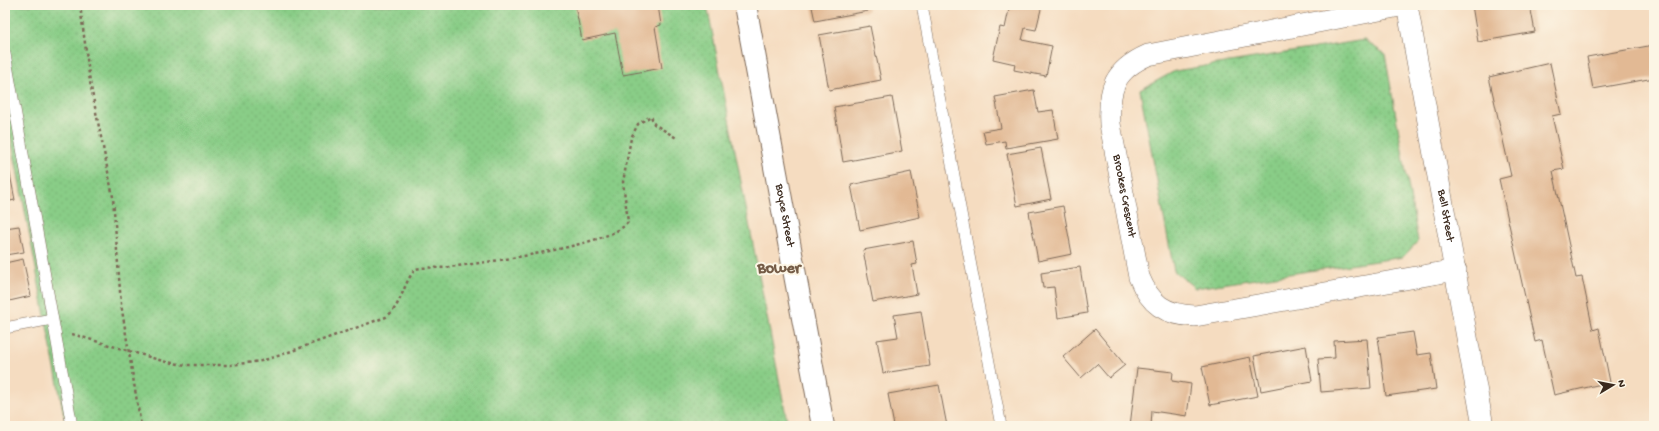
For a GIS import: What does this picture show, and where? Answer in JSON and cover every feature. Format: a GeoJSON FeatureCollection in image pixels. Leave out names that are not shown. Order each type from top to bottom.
{"type":"FeatureCollection","features":[{"type":"Feature","properties":{"kind":"street","name":"Boyce Street"},"geometry":{"type":"LineString","coordinates":[[745,5],[823,426]]}},
{"type":"Feature","properties":{"kind":"street","name":"Bell Street"},"geometry":{"type":"LineString","coordinates":[[1406,5],[1456,270],[1483,426]]}},
{"type":"Feature","properties":{"kind":"street","name":"Brookes Crescent"},"geometry":{"type":"LineString","coordinates":[[1406,5],[1148,55],[1133,63],[1118,76],[1111,90],[1109,106],[1110,124],[1139,277],[1145,293],[1153,302],[1164,309],[1185,316],[1195,316],[1456,270]]}},
{"type":"Feature","properties":{"kind":"lane"},"geometry":{"type":"LineString","coordinates":[[922,5],[1001,426]]}},
{"type":"Feature","properties":{"kind":"lane"},"geometry":{"type":"LineString","coordinates":[[5,54],[72,426]]}},
{"type":"Feature","properties":{"kind":"lane"},"geometry":{"type":"LineString","coordinates":[[5,328],[52,319]]}},
{"type":"Feature","properties":{"kind":"path"},"geometry":{"type":"LineString","coordinates":[[80,5],[90,82],[113,197],[121,304],[141,426]]}},
{"type":"Feature","properties":{"kind":"path"},"geometry":{"type":"LineString","coordinates":[[52,319],[65,332],[166,362],[186,365],[232,365],[260,361],[386,317],[397,307],[408,280],[416,269],[428,266],[448,267],[562,248],[605,236],[622,229],[628,222],[623,182],[632,138],[638,124],[651,116],[654,124],[678,139]]}},
{"type":"Feature","properties":{"kind":"green space"},"geometry":{"type":"Polygon","coordinates":[[[5,5],[707,5],[788,426],[66,426],[5,106],[5,5]]]}},
{"type":"Feature","properties":{"kind":"green space"},"geometry":{"type":"Polygon","coordinates":[[[1364,40],[1385,54],[1418,241],[1403,257],[1195,288],[1174,271],[1140,90],[1175,71],[1364,40]]]}},
{"type":"Feature","properties":{"kind":"building"},"geometry":{"type":"Polygon","coordinates":[[[575,5],[658,5],[661,25],[655,27],[662,68],[623,75],[615,33],[582,40],[575,5]]]}},
{"type":"Feature","properties":{"kind":"building"},"geometry":{"type":"Polygon","coordinates":[[[824,5],[867,5],[868,11],[815,21],[812,7],[824,5]]]}},
{"type":"Feature","properties":{"kind":"building"},"geometry":{"type":"Polygon","coordinates":[[[1010,5],[1042,5],[1036,30],[1025,28],[1022,40],[1052,46],[1046,76],[1014,70],[1015,64],[993,59],[1000,27],[1005,28],[1010,5]]]}},
{"type":"Feature","properties":{"kind":"building"},"geometry":{"type":"Polygon","coordinates":[[[1472,5],[1530,5],[1535,32],[1478,42],[1472,5]]]}},
{"type":"Feature","properties":{"kind":"building"},"geometry":{"type":"Polygon","coordinates":[[[870,26],[881,80],[829,90],[819,35],[870,26]]]}},
{"type":"Feature","properties":{"kind":"building"},"geometry":{"type":"Polygon","coordinates":[[[1654,45],[1654,78],[1593,89],[1587,57],[1654,45]]]}},
{"type":"Feature","properties":{"kind":"building"},"geometry":{"type":"Polygon","coordinates":[[[1550,63],[1561,114],[1552,116],[1564,169],[1553,171],[1576,278],[1582,277],[1593,330],[1599,328],[1610,382],[1554,395],[1542,340],[1535,342],[1499,179],[1511,176],[1489,77],[1550,63]]]}},
{"type":"Feature","properties":{"kind":"building"},"geometry":{"type":"Polygon","coordinates":[[[1034,90],[1038,112],[1053,110],[1058,139],[1006,148],[1005,141],[986,144],[983,131],[1001,128],[995,97],[1034,90]]]}},
{"type":"Feature","properties":{"kind":"building"},"geometry":{"type":"Polygon","coordinates":[[[892,97],[902,151],[843,162],[834,107],[892,97]]]}},
{"type":"Feature","properties":{"kind":"building"},"geometry":{"type":"Polygon","coordinates":[[[1041,148],[1051,199],[1017,206],[1007,154],[1041,148]]]}},
{"type":"Feature","properties":{"kind":"building"},"geometry":{"type":"Polygon","coordinates":[[[5,169],[9,169],[15,200],[5,202],[5,169]]]}},
{"type":"Feature","properties":{"kind":"building"},"geometry":{"type":"Polygon","coordinates":[[[911,172],[920,217],[860,230],[851,185],[911,172]]]}},
{"type":"Feature","properties":{"kind":"building"},"geometry":{"type":"Polygon","coordinates":[[[1063,206],[1072,254],[1038,261],[1029,212],[1063,206]]]}},
{"type":"Feature","properties":{"kind":"building"},"geometry":{"type":"Polygon","coordinates":[[[19,226],[24,252],[5,255],[5,228],[19,226]]]}},
{"type":"Feature","properties":{"kind":"building"},"geometry":{"type":"Polygon","coordinates":[[[913,241],[917,264],[912,265],[917,294],[873,302],[863,250],[913,241]]]}},
{"type":"Feature","properties":{"kind":"building"},"geometry":{"type":"Polygon","coordinates":[[[23,259],[31,296],[5,302],[5,263],[23,259]]]}},
{"type":"Feature","properties":{"kind":"building"},"geometry":{"type":"Polygon","coordinates":[[[1080,267],[1087,313],[1058,318],[1054,287],[1043,288],[1041,273],[1080,267]]]}},
{"type":"Feature","properties":{"kind":"building"},"geometry":{"type":"Polygon","coordinates":[[[921,311],[930,366],[883,373],[877,340],[898,337],[894,315],[921,311]]]}},
{"type":"Feature","properties":{"kind":"building"},"geometry":{"type":"Polygon","coordinates":[[[1095,329],[1125,365],[1109,378],[1097,364],[1081,378],[1063,357],[1095,329]]]}},
{"type":"Feature","properties":{"kind":"building"},"geometry":{"type":"Polygon","coordinates":[[[1413,332],[1417,355],[1431,353],[1436,389],[1386,396],[1378,337],[1413,332]]]}},
{"type":"Feature","properties":{"kind":"building"},"geometry":{"type":"Polygon","coordinates":[[[1367,339],[1371,388],[1321,392],[1318,359],[1335,358],[1334,341],[1367,339]]]}},
{"type":"Feature","properties":{"kind":"building"},"geometry":{"type":"Polygon","coordinates":[[[1306,346],[1312,381],[1261,391],[1254,356],[1306,346]]]}},
{"type":"Feature","properties":{"kind":"building"},"geometry":{"type":"Polygon","coordinates":[[[1250,357],[1258,396],[1210,405],[1202,367],[1250,357]]]}},
{"type":"Feature","properties":{"kind":"building"},"geometry":{"type":"Polygon","coordinates":[[[1137,368],[1173,372],[1172,381],[1191,384],[1187,416],[1152,411],[1151,426],[1130,426],[1137,368]]]}},
{"type":"Feature","properties":{"kind":"building"},"geometry":{"type":"Polygon","coordinates":[[[939,385],[947,426],[894,426],[888,394],[939,385]]]}},
{"type":"Feature","properties":{"kind":"district","name":"Bower"},"geometry":{"type":"Point","coordinates":[779,269]}}]}
